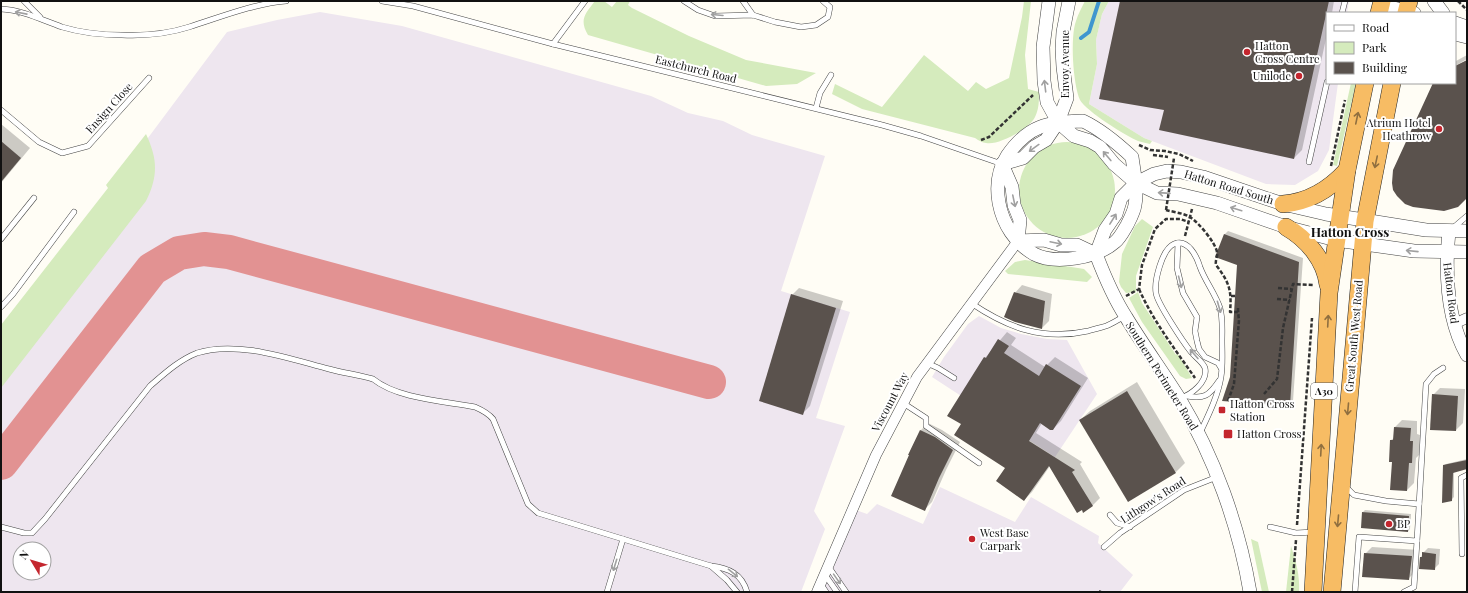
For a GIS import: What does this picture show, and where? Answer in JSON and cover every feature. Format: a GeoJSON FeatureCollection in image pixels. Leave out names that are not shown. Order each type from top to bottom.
{"type":"FeatureCollection","features":[{"type":"Feature","properties":{"kind":"highway","name":"A30"},"geometry":{"type":"LineString","coordinates":[[1314,592],[1317,532],[1321,292],[1333,216],[1338,169],[1365,84]]}},
{"type":"Feature","properties":{"kind":"highway","name":"Great South West Road"},"geometry":{"type":"LineString","coordinates":[[1332,592],[1363,244],[1372,222],[1392,84]]}},
{"type":"Feature","properties":{"kind":"highway"},"geometry":{"type":"LineString","coordinates":[[1283,204],[1304,201],[1314,196],[1329,186],[1338,169]]}},
{"type":"Feature","properties":{"kind":"highway"},"geometry":{"type":"LineString","coordinates":[[1286,227],[1301,237],[1318,257],[1325,271],[1321,292]]}},
{"type":"Feature","properties":{"kind":"street","name":"Envoy Avenue"},"geometry":{"type":"LineString","coordinates":[[1049,1],[1043,47],[1044,70],[1047,102],[1058,122]]}},
{"type":"Feature","properties":{"kind":"street","name":"Envoy Avenue"},"geometry":{"type":"LineString","coordinates":[[1058,122],[1067,98],[1062,49],[1063,32],[1069,1]]}},
{"type":"Feature","properties":{"kind":"street"},"geometry":{"type":"LineString","coordinates":[[1434,1],[1443,12]]}},
{"type":"Feature","properties":{"kind":"street"},"geometry":{"type":"LineString","coordinates":[[1381,6],[1409,10]]}},
{"type":"Feature","properties":{"kind":"street"},"geometry":{"type":"LineString","coordinates":[[1456,23],[1467,27]]}},
{"type":"Feature","properties":{"kind":"street"},"geometry":{"type":"LineString","coordinates":[[1456,34],[1467,37]]}},
{"type":"Feature","properties":{"kind":"street"},"geometry":{"type":"LineString","coordinates":[[1058,122],[1083,121],[1119,144],[1132,157],[1136,183]]}},
{"type":"Feature","properties":{"kind":"street"},"geometry":{"type":"LineString","coordinates":[[1058,122],[1046,140],[1034,147],[1023,158],[1002,164],[997,185],[1000,206],[1005,222],[1018,241],[1044,240],[1061,245],[1076,245],[1096,254],[1105,230],[1116,214],[1121,198],[1136,183]]}},
{"type":"Feature","properties":{"kind":"street"},"geometry":{"type":"LineString","coordinates":[[1058,122],[1074,136],[1090,141],[1100,148],[1114,164],[1136,183]]}},
{"type":"Feature","properties":{"kind":"street","name":"Hatton Road South"},"geometry":{"type":"LineString","coordinates":[[1136,183],[1154,174],[1167,171],[1181,172],[1283,204],[1333,216],[1432,230],[1467,231]]}},
{"type":"Feature","properties":{"kind":"street","name":"Hatton Road South"},"geometry":{"type":"LineString","coordinates":[[1136,183],[1157,193],[1178,194],[1217,203],[1286,227],[1329,238],[1414,251],[1467,252]]}},
{"type":"Feature","properties":{"kind":"street","name":"Hatton Road"},"geometry":{"type":"LineString","coordinates":[[1449,231],[1446,270],[1454,324],[1467,355]]}},
{"type":"Feature","properties":{"kind":"street","name":"Viscount Way"},"geometry":{"type":"LineString","coordinates":[[822,579],[876,455],[903,402],[926,363],[1018,241]]}},
{"type":"Feature","properties":{"kind":"street","name":"Southern Perimeter Road"},"geometry":{"type":"LineString","coordinates":[[1096,254],[1105,278],[1125,316],[1183,397],[1218,477],[1234,529],[1250,592]]}},
{"type":"Feature","properties":{"kind":"street"},"geometry":{"type":"LineString","coordinates":[[1454,324],[1467,318]]}},
{"type":"Feature","properties":{"kind":"lane"},"geometry":{"type":"LineString","coordinates":[[24,1],[40,18]]}},
{"type":"Feature","properties":{"kind":"lane"},"geometry":{"type":"LineString","coordinates":[[1,10],[40,18],[62,27],[90,33],[153,35],[187,28],[239,10],[286,1]]}},
{"type":"Feature","properties":{"kind":"lane","name":"Eastchurch Road"},"geometry":{"type":"LineString","coordinates":[[382,1],[413,6],[553,44],[816,108],[921,136],[1002,164]]}},
{"type":"Feature","properties":{"kind":"lane"},"geometry":{"type":"LineString","coordinates":[[553,44],[585,1]]}},
{"type":"Feature","properties":{"kind":"lane"},"geometry":{"type":"LineString","coordinates":[[684,1],[698,10],[715,16],[753,15],[775,22],[801,27],[816,25],[828,17],[830,7],[823,1]]}},
{"type":"Feature","properties":{"kind":"lane"},"geometry":{"type":"LineString","coordinates":[[743,1],[753,15]]}},
{"type":"Feature","properties":{"kind":"lane"},"geometry":{"type":"LineString","coordinates":[[1342,12],[1345,1]]}},
{"type":"Feature","properties":{"kind":"lane"},"geometry":{"type":"LineString","coordinates":[[816,108],[820,93],[831,75]]}},
{"type":"Feature","properties":{"kind":"lane","name":"Ensign Close"},"geometry":{"type":"LineString","coordinates":[[1,110],[39,142],[62,153],[88,146],[149,78]]}},
{"type":"Feature","properties":{"kind":"lane"},"geometry":{"type":"LineString","coordinates":[[1309,162],[1327,84]]}},
{"type":"Feature","properties":{"kind":"lane"},"geometry":{"type":"LineString","coordinates":[[1,239],[34,198]]}},
{"type":"Feature","properties":{"kind":"lane"},"geometry":{"type":"LineString","coordinates":[[1,307],[13,294],[74,212]]}},
{"type":"Feature","properties":{"kind":"lane"},"geometry":{"type":"LineString","coordinates":[[1449,231],[1467,216]]}},
{"type":"Feature","properties":{"kind":"lane"},"geometry":{"type":"LineString","coordinates":[[1183,397],[1204,379],[1205,368],[1191,352],[1161,306],[1156,294],[1155,287],[1160,263],[1169,247],[1174,244],[1181,244],[1192,250],[1198,257],[1202,272],[1214,293],[1220,308],[1222,320],[1221,378],[1199,435]]}},
{"type":"Feature","properties":{"kind":"lane"},"geometry":{"type":"LineString","coordinates":[[1181,244],[1177,268],[1183,293],[1197,317],[1195,335],[1198,345],[1205,357],[1218,363],[1222,368]]}},
{"type":"Feature","properties":{"kind":"lane"},"geometry":{"type":"LineString","coordinates":[[971,303],[1003,322],[1024,330],[1062,335],[1084,332],[1106,326],[1125,316]]}},
{"type":"Feature","properties":{"kind":"lane"},"geometry":{"type":"LineString","coordinates":[[1,527],[24,533],[32,533],[46,519],[150,386],[169,369],[196,354],[224,348],[261,352],[299,361],[373,379],[382,386],[410,395],[481,409],[494,419],[528,504],[538,513],[711,566],[729,569],[742,582],[747,592]]}},
{"type":"Feature","properties":{"kind":"lane"},"geometry":{"type":"LineString","coordinates":[[926,363],[938,368],[954,378]]}},
{"type":"Feature","properties":{"kind":"lane"},"geometry":{"type":"LineString","coordinates":[[1404,592],[1414,587],[1426,384],[1434,374],[1443,368]]}},
{"type":"Feature","properties":{"kind":"lane"},"geometry":{"type":"LineString","coordinates":[[1183,397],[1204,397],[1214,388],[1221,378]]}},
{"type":"Feature","properties":{"kind":"lane"},"geometry":{"type":"LineString","coordinates":[[903,402],[926,418],[926,426],[979,463]]}},
{"type":"Feature","properties":{"kind":"lane"},"geometry":{"type":"LineString","coordinates":[[1462,554],[1461,478],[1467,476]]}},
{"type":"Feature","properties":{"kind":"lane","name":"Lithgow's Road"},"geometry":{"type":"LineString","coordinates":[[1104,547],[1130,527],[1184,490],[1218,477]]}},
{"type":"Feature","properties":{"kind":"lane"},"geometry":{"type":"LineString","coordinates":[[1341,482],[1354,495],[1386,501],[1419,504]]}},
{"type":"Feature","properties":{"kind":"lane"},"geometry":{"type":"LineString","coordinates":[[1110,515],[1116,523],[1130,527]]}},
{"type":"Feature","properties":{"kind":"lane"},"geometry":{"type":"LineString","coordinates":[[1270,527],[1296,533],[1317,532]]}},
{"type":"Feature","properties":{"kind":"lane"},"geometry":{"type":"LineString","coordinates":[[1355,592],[1359,537],[1417,541]]}},
{"type":"Feature","properties":{"kind":"lane"},"geometry":{"type":"LineString","coordinates":[[607,592],[623,539]]}},
{"type":"Feature","properties":{"kind":"lane"},"geometry":{"type":"LineString","coordinates":[[711,566],[727,580],[736,592]]}},
{"type":"Feature","properties":{"kind":"lane"},"geometry":{"type":"LineString","coordinates":[[822,579],[826,592]]}},
{"type":"Feature","properties":{"kind":"lane"},"geometry":{"type":"LineString","coordinates":[[822,579],[837,592]]}},
{"type":"Feature","properties":{"kind":"lane"},"geometry":{"type":"LineString","coordinates":[[822,579],[846,592]]}},
{"type":"Feature","properties":{"kind":"path"},"geometry":{"type":"LineString","coordinates":[[1458,1],[1467,10]]}},
{"type":"Feature","properties":{"kind":"path"},"geometry":{"type":"LineString","coordinates":[[981,140],[989,137],[1031,98]]}},
{"type":"Feature","properties":{"kind":"path"},"geometry":{"type":"LineString","coordinates":[[1338,169],[1346,98]]}},
{"type":"Feature","properties":{"kind":"path"},"geometry":{"type":"LineString","coordinates":[[1136,144],[1150,150],[1178,154],[1196,162]]}},
{"type":"Feature","properties":{"kind":"path"},"geometry":{"type":"LineString","coordinates":[[1153,155],[1174,158],[1166,210],[1190,217],[1181,244]]}},
{"type":"Feature","properties":{"kind":"path"},"geometry":{"type":"LineString","coordinates":[[1189,222],[1180,219],[1166,219],[1155,230],[1142,265],[1139,288],[1146,304],[1161,329],[1199,384]]}},
{"type":"Feature","properties":{"kind":"path"},"geometry":{"type":"LineString","coordinates":[[1264,394],[1277,379],[1283,328],[1293,284],[1313,285],[1321,292]]}},
{"type":"Feature","properties":{"kind":"path"},"geometry":{"type":"LineString","coordinates":[[1117,301],[1139,288]]}},
{"type":"Feature","properties":{"kind":"path"},"geometry":{"type":"LineString","coordinates":[[1278,288],[1291,289]]}},
{"type":"Feature","properties":{"kind":"path"},"geometry":{"type":"LineString","coordinates":[[1277,299],[1290,300]]}},
{"type":"Feature","properties":{"kind":"path"},"geometry":{"type":"LineString","coordinates":[[1238,307],[1238,312]]}},
{"type":"Feature","properties":{"kind":"path"},"geometry":{"type":"LineString","coordinates":[[1297,521],[1312,316]]}},
{"type":"Feature","properties":{"kind":"path"},"geometry":{"type":"LineString","coordinates":[[1292,592],[1296,542]]}},
{"type":"Feature","properties":{"kind":"shaded area","name":"Hatton Cross Centre"},"geometry":{"type":"Polygon","coordinates":[[[1109,1],[1349,1],[1347,12],[1326,12],[1326,84],[1338,84],[1329,150],[1318,171],[1295,185],[1266,184],[1144,138],[1089,104],[1097,64],[1096,40],[1102,14],[1109,1]]]}},
{"type":"Feature","properties":{"kind":"shaded area"},"geometry":{"type":"Polygon","coordinates":[[[320,12],[402,26],[651,96],[688,113],[723,121],[752,135],[825,156],[781,291],[850,312],[816,418],[845,426],[814,511],[825,529],[801,592],[1,592],[1,335],[227,32],[277,20],[320,12]]]}},
{"type":"Feature","properties":{"kind":"shaded area"},"geometry":{"type":"Polygon","coordinates":[[[979,316],[1001,328],[1021,334],[1047,339],[1067,340],[1097,394],[1055,457],[932,377],[944,357],[968,324],[979,316]]]}},
{"type":"Feature","properties":{"kind":"shaded area","name":"West Base Carpark"},"geometry":{"type":"Polygon","coordinates":[[[940,487],[1015,522],[1031,497],[1099,536],[1098,543],[1133,575],[1120,592],[821,592],[853,509],[867,514],[877,504],[923,524],[940,487]]]}},
{"type":"Feature","properties":{"kind":"green space"},"geometry":{"type":"Polygon","coordinates":[[[595,1],[604,1],[612,7],[617,1],[630,1],[628,5],[632,8],[689,36],[746,60],[816,73],[797,84],[766,86],[588,35],[585,30],[584,17],[595,1]]]}},
{"type":"Feature","properties":{"kind":"green space"},"geometry":{"type":"Polygon","coordinates":[[[1024,1],[1031,1],[1025,55],[1028,89],[1039,92],[1038,105],[1035,117],[1032,121],[1021,131],[1006,139],[998,142],[985,143],[975,138],[862,109],[832,94],[835,84],[882,107],[924,55],[968,91],[976,82],[986,89],[1009,78],[1024,1]]]}},
{"type":"Feature","properties":{"kind":"green space"},"geometry":{"type":"Polygon","coordinates":[[[1085,1],[1109,1],[1102,14],[1096,40],[1097,64],[1089,104],[1144,138],[1152,141],[1150,144],[1138,141],[1116,129],[1090,110],[1080,100],[1074,72],[1073,38],[1077,18],[1085,1]]]}},
{"type":"Feature","properties":{"kind":"green space"},"geometry":{"type":"Polygon","coordinates":[[[1351,84],[1356,84],[1337,166],[1333,165],[1351,84]]]}},
{"type":"Feature","properties":{"kind":"green space"},"geometry":{"type":"Polygon","coordinates":[[[146,134],[153,152],[155,168],[153,184],[146,201],[1,388],[1,325],[108,188],[106,185],[146,134]]]}},
{"type":"Feature","properties":{"kind":"green space"},"geometry":{"type":"Polygon","coordinates":[[[1067,142],[1085,146],[1101,156],[1111,172],[1115,190],[1111,208],[1101,224],[1085,234],[1067,238],[1049,234],[1033,224],[1023,208],[1019,190],[1023,172],[1033,156],[1049,146],[1067,142]]]}},
{"type":"Feature","properties":{"kind":"green space"},"geometry":{"type":"Polygon","coordinates":[[[1142,219],[1153,227],[1136,276],[1136,292],[1126,293],[1119,282],[1122,254],[1135,226],[1142,219]]]}},
{"type":"Feature","properties":{"kind":"green space"},"geometry":{"type":"Polygon","coordinates":[[[1025,260],[1084,269],[1092,277],[1087,282],[1008,274],[1005,271],[1015,262],[1025,260]]]}},
{"type":"Feature","properties":{"kind":"green space"},"geometry":{"type":"Polygon","coordinates":[[[1138,292],[1142,303],[1176,355],[1178,354],[1192,378],[1186,379],[1180,376],[1142,322],[1129,298],[1138,292]]]}},
{"type":"Feature","properties":{"kind":"green space"},"geometry":{"type":"Polygon","coordinates":[[[1251,539],[1258,542],[1269,592],[1262,592],[1251,539]]]}},
{"type":"Feature","properties":{"kind":"green space"},"geometry":{"type":"Polygon","coordinates":[[[1291,546],[1299,580],[1299,592],[1286,592],[1291,546]]]}},
{"type":"Feature","properties":{"kind":"building","name":"Hatton Cross Centre"},"geometry":{"type":"Polygon","coordinates":[[[1120,1],[1329,1],[1294,159],[1159,130],[1164,110],[1099,99],[1120,1]]]}},
{"type":"Feature","properties":{"kind":"building","name":"Atrium Hotel Heathrow"},"geometry":{"type":"Polygon","coordinates":[[[1467,60],[1467,198],[1458,207],[1444,211],[1413,207],[1405,204],[1393,190],[1393,170],[1433,84],[1456,84],[1456,66],[1467,60]]]}},
{"type":"Feature","properties":{"kind":"building"},"geometry":{"type":"Polygon","coordinates":[[[1,141],[21,158],[1,182],[1,141]]]}},
{"type":"Feature","properties":{"kind":"building","name":"Hatton Cross"},"geometry":{"type":"Polygon","coordinates":[[[1224,234],[1299,262],[1290,406],[1222,401],[1230,377],[1237,265],[1215,257],[1224,234]]]}},
{"type":"Feature","properties":{"kind":"building"},"geometry":{"type":"Polygon","coordinates":[[[1014,292],[1045,301],[1042,329],[1015,322],[1004,317],[1014,292]]]}},
{"type":"Feature","properties":{"kind":"building"},"geometry":{"type":"Polygon","coordinates":[[[791,294],[836,308],[803,415],[759,401],[791,294]]]}},
{"type":"Feature","properties":{"kind":"building"},"geometry":{"type":"Polygon","coordinates":[[[998,339],[1009,346],[1004,353],[1039,376],[1046,364],[1081,386],[1053,430],[1050,430],[1040,423],[1029,441],[1075,470],[1072,472],[1093,506],[1083,513],[1082,510],[1077,513],[1049,466],[1024,501],[996,481],[1005,468],[954,435],[961,424],[947,416],[984,357],[986,358],[998,339]]]}},
{"type":"Feature","properties":{"kind":"building"},"geometry":{"type":"Polygon","coordinates":[[[1127,391],[1176,473],[1128,502],[1079,420],[1127,391]]]}},
{"type":"Feature","properties":{"kind":"building"},"geometry":{"type":"Polygon","coordinates":[[[1432,394],[1458,396],[1456,431],[1430,430],[1432,394]]]}},
{"type":"Feature","properties":{"kind":"building"},"geometry":{"type":"Polygon","coordinates":[[[1394,427],[1411,428],[1410,441],[1413,441],[1412,463],[1409,463],[1407,491],[1390,490],[1392,462],[1389,462],[1390,440],[1393,440],[1394,427]]]}},
{"type":"Feature","properties":{"kind":"building"},"geometry":{"type":"Polygon","coordinates":[[[920,430],[935,437],[953,450],[925,511],[891,496],[920,430]]]}},
{"type":"Feature","properties":{"kind":"building"},"geometry":{"type":"Polygon","coordinates":[[[1467,460],[1467,469],[1453,473],[1452,501],[1442,503],[1443,465],[1467,460]]]}},
{"type":"Feature","properties":{"kind":"building"},"geometry":{"type":"Polygon","coordinates":[[[1362,512],[1409,516],[1408,532],[1361,528],[1362,512]]]}},
{"type":"Feature","properties":{"kind":"building"},"geometry":{"type":"Polygon","coordinates":[[[1422,552],[1436,554],[1435,570],[1419,569],[1422,552]]]}},
{"type":"Feature","properties":{"kind":"building"},"geometry":{"type":"Polygon","coordinates":[[[1364,553],[1412,556],[1409,580],[1362,577],[1364,553]]]}},
{"type":"Feature","properties":{"kind":"waterway"},"geometry":{"type":"LineString","coordinates":[[1081,38],[1089,32],[1099,1]]}},
{"type":"Feature","properties":{"kind":"taxiway"},"geometry":{"type":"LineString","coordinates":[[1,463],[152,269],[179,253],[204,249],[229,252],[709,382]]}},
{"type":"Feature","properties":{"kind":"place","name":"Hatton Cross Centre"},"geometry":{"type":"Point","coordinates":[1247,52]}},
{"type":"Feature","properties":{"kind":"place","name":"Unilode"},"geometry":{"type":"Point","coordinates":[1299,76]}},
{"type":"Feature","properties":{"kind":"place","name":"Atrium Hotel Heathrow"},"geometry":{"type":"Point","coordinates":[1439,129]}},
{"type":"Feature","properties":{"kind":"place","name":"Hatton Cross Station"},"geometry":{"type":"Point","coordinates":[1222,410]}},
{"type":"Feature","properties":{"kind":"place","name":"Hatton Cross"},"geometry":{"type":"Point","coordinates":[1228,434]}},
{"type":"Feature","properties":{"kind":"place","name":"BP"},"geometry":{"type":"Point","coordinates":[1389,524]}},
{"type":"Feature","properties":{"kind":"place","name":"West Base Carpark"},"geometry":{"type":"Point","coordinates":[972,539]}},
{"type":"Feature","properties":{"kind":"district","name":"Hatton Cross"},"geometry":{"type":"Point","coordinates":[1350,232]}}]}
